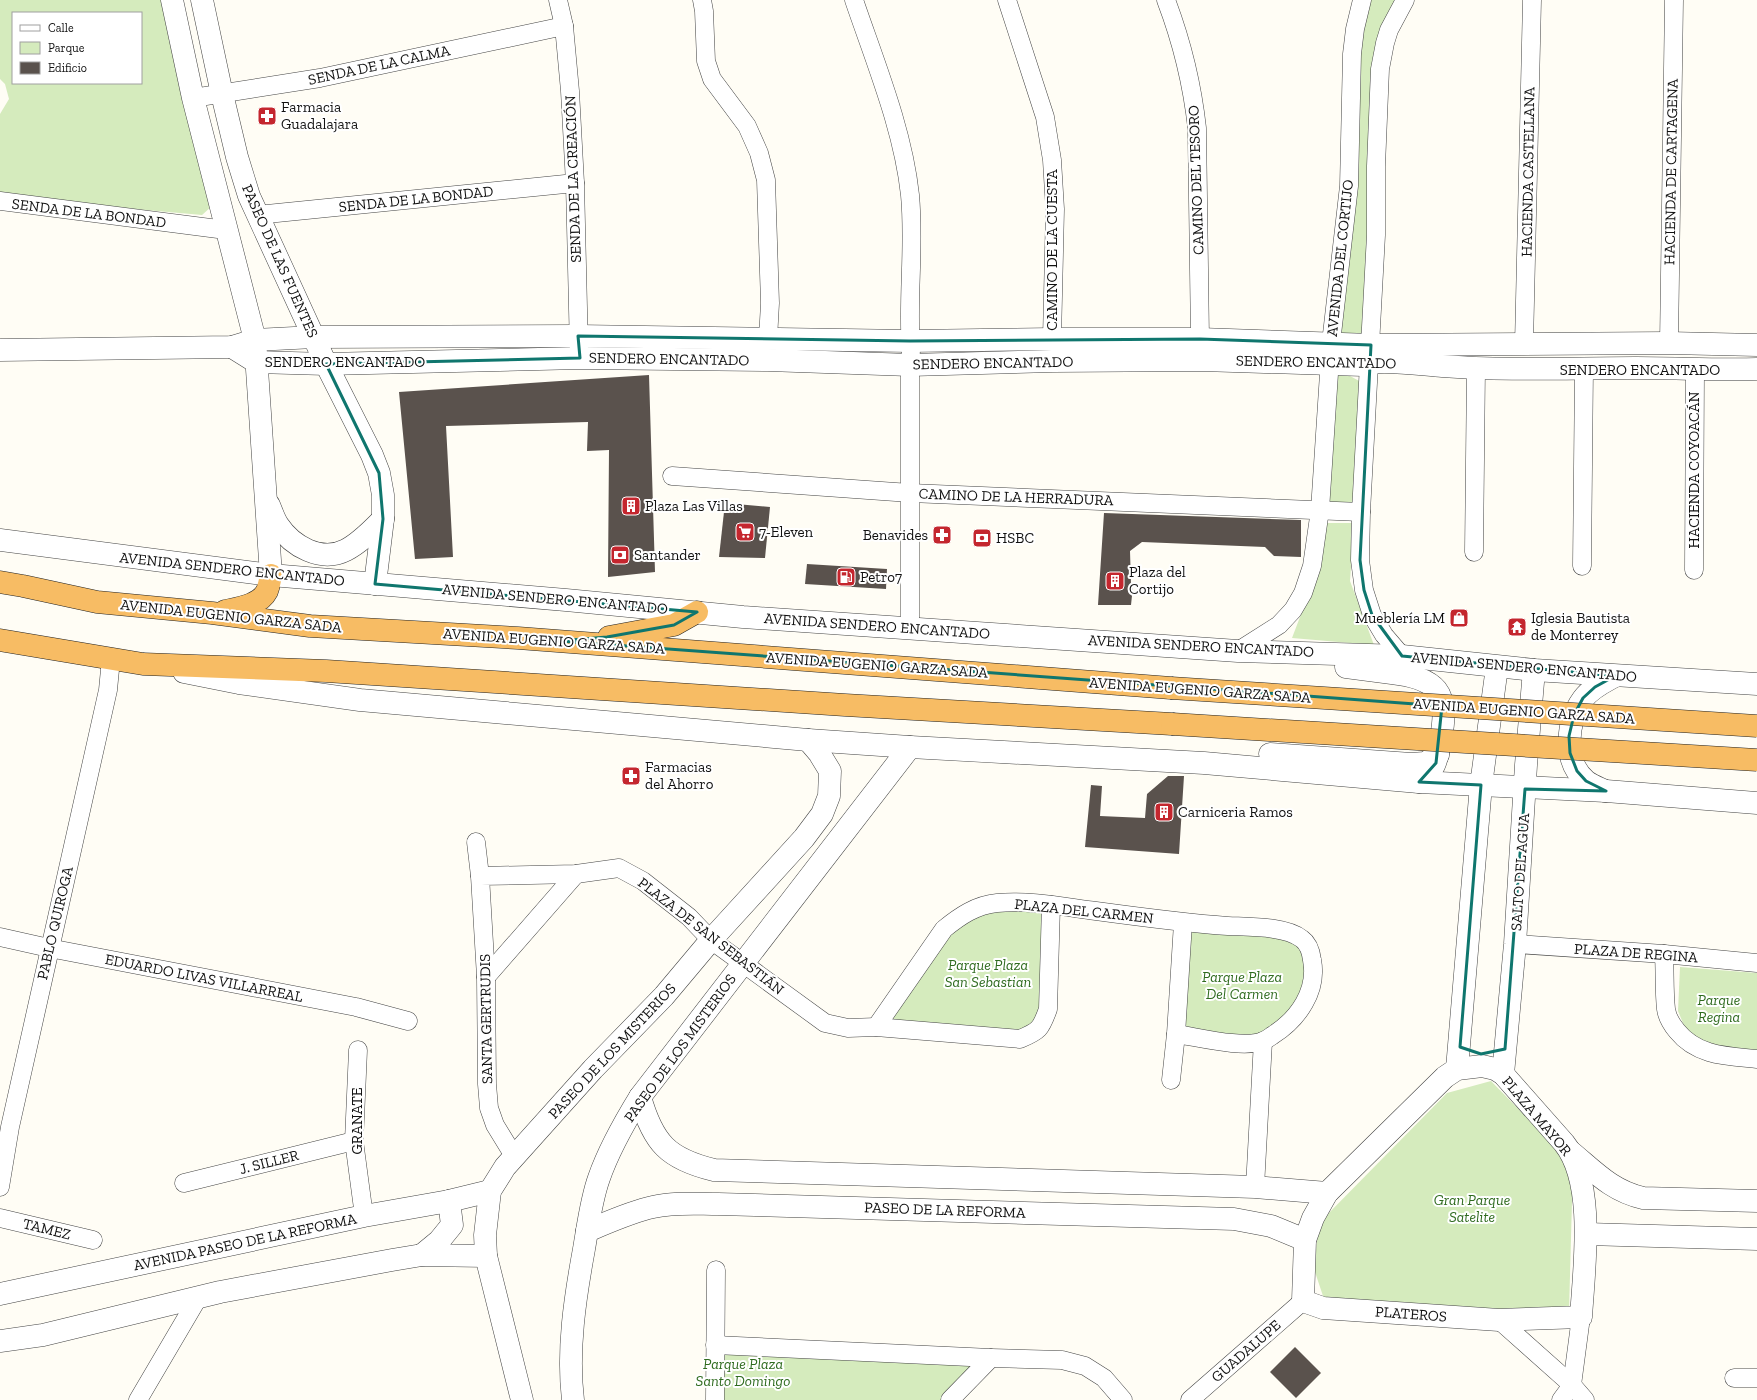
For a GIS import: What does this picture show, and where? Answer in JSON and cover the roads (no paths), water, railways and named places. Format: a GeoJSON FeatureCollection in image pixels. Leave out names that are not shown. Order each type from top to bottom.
{"type":"FeatureCollection","features":[{"type":"Feature","properties":{"kind":"highway"},"geometry":{"type":"LineString","coordinates":[[0,575],[23,586]]}},
{"type":"Feature","properties":{"kind":"highway"},"geometry":{"type":"LineString","coordinates":[[212,613],[236,608],[256,601],[268,590],[271,575]]}},
{"type":"Feature","properties":{"kind":"highway","name":"AVENIDA EUGENIO GARZA SADA"},"geometry":{"type":"LineString","coordinates":[[0,582],[97,602],[212,613],[310,626],[558,641],[1171,688],[1757,726]]}},
{"type":"Feature","properties":{"kind":"highway"},"geometry":{"type":"LineString","coordinates":[[558,641],[607,637],[674,625],[697,612]]}},
{"type":"Feature","properties":{"kind":"highway"},"geometry":{"type":"LineString","coordinates":[[0,640],[143,664],[326,671],[845,705],[1757,760]]}},
{"type":"Feature","properties":{"kind":"street","name":"PASEO DE LAS FUENTES"},"geometry":{"type":"LineString","coordinates":[[172,0],[193,98],[254,340],[271,575]]}},
{"type":"Feature","properties":{"kind":"street","name":"PASEO DE LAS FUENTES"},"geometry":{"type":"LineString","coordinates":[[202,0],[222,94],[239,164],[249,196],[326,364],[372,455],[379,473],[383,495],[383,519],[376,584]]}},
{"type":"Feature","properties":{"kind":"street","name":"SENDA DE LA CREACIÓN"},"geometry":{"type":"LineString","coordinates":[[558,0],[564,26],[570,91],[575,183],[578,336],[580,358]]}},
{"type":"Feature","properties":{"kind":"street"},"geometry":{"type":"LineString","coordinates":[[702,0],[704,12],[706,61],[712,79],[747,126],[759,153],[766,180],[770,303],[768,339]]}},
{"type":"Feature","properties":{"kind":"street"},"geometry":{"type":"LineString","coordinates":[[854,0],[884,86],[895,125],[910,194],[912,226],[910,341],[910,627]]}},
{"type":"Feature","properties":{"kind":"street","name":"CAMINO DE LA CUESTA"},"geometry":{"type":"LineString","coordinates":[[1007,0],[1046,117],[1052,160],[1055,209],[1052,339]]}},
{"type":"Feature","properties":{"kind":"street","name":"CAMINO DEL TESORO"},"geometry":{"type":"LineString","coordinates":[[1166,0],[1185,57],[1194,94],[1197,128],[1200,339]]}},
{"type":"Feature","properties":{"kind":"street","name":"AVENIDA DEL CORTIJO"},"geometry":{"type":"LineString","coordinates":[[1238,651],[1279,626],[1293,610],[1303,593],[1312,566],[1320,510],[1330,354],[1349,186],[1352,54],[1355,29],[1362,0]]}},
{"type":"Feature","properties":{"kind":"street","name":"AVENIDA DEL CORTIJO"},"geometry":{"type":"LineString","coordinates":[[1402,656],[1384,635],[1372,615],[1364,590],[1360,560],[1361,512],[1370,354],[1380,69],[1384,43],[1389,30],[1405,0]]}},
{"type":"Feature","properties":{"kind":"street","name":"HACIENDA CASTELLANA"},"geometry":{"type":"LineString","coordinates":[[1524,344],[1532,0]]}},
{"type":"Feature","properties":{"kind":"street","name":"HACIENDA DE CARTAGENA"},"geometry":{"type":"LineString","coordinates":[[1669,343],[1674,0]]}},
{"type":"Feature","properties":{"kind":"street","name":"SENDA DE LA CALMA"},"geometry":{"type":"LineString","coordinates":[[193,98],[320,78],[564,26]]}},
{"type":"Feature","properties":{"kind":"street","name":"SENDA DE LA BONDAD"},"geometry":{"type":"LineString","coordinates":[[258,215],[575,183]]}},
{"type":"Feature","properties":{"kind":"street","name":"SENDA DE LA BONDAD"},"geometry":{"type":"LineString","coordinates":[[0,201],[226,230]]}},
{"type":"Feature","properties":{"kind":"street","name":"SENDERO ENCANTADO"},"geometry":{"type":"LineString","coordinates":[[0,350],[232,347],[254,340],[314,337],[578,336],[910,341],[1200,339],[1330,354],[1364,365],[1370,354]]}},
{"type":"Feature","properties":{"kind":"street","name":"SENDERO ENCANTADO"},"geometry":{"type":"LineString","coordinates":[[1370,354],[1524,344],[1669,343],[1757,345]]}},
{"type":"Feature","properties":{"kind":"street","name":"SENDERO ENCANTADO"},"geometry":{"type":"LineString","coordinates":[[232,347],[256,362],[326,364],[580,358],[768,360],[910,365],[1052,361],[1194,360],[1330,354]]}},
{"type":"Feature","properties":{"kind":"street","name":"SENDERO ENCANTADO"},"geometry":{"type":"LineString","coordinates":[[1370,354],[1476,368],[1539,370],[1584,368],[1757,370]]}},
{"type":"Feature","properties":{"kind":"street"},"geometry":{"type":"LineString","coordinates":[[1474,552],[1476,368]]}},
{"type":"Feature","properties":{"kind":"street"},"geometry":{"type":"LineString","coordinates":[[1582,566],[1584,368]]}},
{"type":"Feature","properties":{"kind":"street","name":"HACIENDA COYOACÁN"},"geometry":{"type":"LineString","coordinates":[[1694,570],[1695,370]]}},
{"type":"Feature","properties":{"kind":"street","name":"CAMINO DE LA HERRADURA"},"geometry":{"type":"LineString","coordinates":[[672,476],[910,493],[1361,512]]}},
{"type":"Feature","properties":{"kind":"street"},"geometry":{"type":"LineString","coordinates":[[265,497],[277,524],[289,538],[304,549],[317,554],[332,555],[346,550],[363,538],[383,519]]}},
{"type":"Feature","properties":{"kind":"street","name":"AVENIDA SENDERO ENCANTADO"},"geometry":{"type":"LineString","coordinates":[[0,540],[271,575],[852,625],[910,627],[1238,651],[1402,656],[1534,670],[1757,684]]}},
{"type":"Feature","properties":{"kind":"street"},"geometry":{"type":"LineString","coordinates":[[1238,651],[1296,661],[1408,675],[1424,679],[1436,688],[1442,700],[1443,720],[1438,755],[1434,768],[1419,782]]}},
{"type":"Feature","properties":{"kind":"street","name":"PABLO QUIROGA"},"geometry":{"type":"LineString","coordinates":[[0,1187],[10,1127],[108,690],[111,659]]}},
{"type":"Feature","properties":{"kind":"street"},"geometry":{"type":"LineString","coordinates":[[143,664],[240,683],[360,700],[808,740],[1204,763],[1419,782],[1606,792],[1757,803]]}},
{"type":"Feature","properties":{"kind":"street"},"geometry":{"type":"LineString","coordinates":[[1457,1069],[1481,785],[1497,666]]}},
{"type":"Feature","properties":{"kind":"street","name":"SALTO DEL AGUA"},"geometry":{"type":"LineString","coordinates":[[1503,1074],[1515,944],[1534,670]]}},
{"type":"Feature","properties":{"kind":"street"},"geometry":{"type":"LineString","coordinates":[[1606,792],[1586,781],[1577,771],[1570,752],[1569,736],[1574,715],[1583,698],[1595,687],[1615,676]]}},
{"type":"Feature","properties":{"kind":"street","name":"PASEO DE LOS MISTERIOS"},"geometry":{"type":"LineString","coordinates":[[522,1400],[486,1256],[486,1228],[490,1191],[514,1156],[664,996],[711,940],[804,838],[822,814],[829,796],[830,771],[819,753],[808,740]]}},
{"type":"Feature","properties":{"kind":"street","name":"PASEO DE LOS MISTERIOS"},"geometry":{"type":"LineString","coordinates":[[573,1400],[572,1348],[577,1290],[587,1231],[599,1179],[616,1137],[640,1097],[910,747]]}},
{"type":"Feature","properties":{"kind":"street"},"geometry":{"type":"LineString","coordinates":[[1204,763],[1244,754],[1263,754],[1411,764],[1425,763],[1438,755]]}},
{"type":"Feature","properties":{"kind":"street","name":"SANTA GERTRUDIS"},"geometry":{"type":"LineString","coordinates":[[476,842],[480,876],[486,977],[487,1084],[489,1108],[495,1125],[514,1156]]}},
{"type":"Feature","properties":{"kind":"street","name":"PLAZA DE SAN SEBASTIÁN"},"geometry":{"type":"LineString","coordinates":[[576,874],[619,868],[643,881],[689,917],[711,940],[742,964],[825,1023],[848,1028],[876,1028],[1020,1039],[1035,1033],[1043,1023],[1048,1009],[1051,905]]}},
{"type":"Feature","properties":{"kind":"street"},"geometry":{"type":"LineString","coordinates":[[480,876],[576,874]]}},
{"type":"Feature","properties":{"kind":"street"},"geometry":{"type":"LineString","coordinates":[[486,977],[576,874]]}},
{"type":"Feature","properties":{"kind":"street","name":"PLAZA DEL CARMEN"},"geometry":{"type":"LineString","coordinates":[[876,1028],[944,929],[959,917],[975,908],[996,903],[1021,902],[1183,923],[1267,928],[1286,932],[1302,938],[1310,949],[1314,970],[1311,991],[1297,1015],[1281,1030],[1262,1041],[1244,1044],[1176,1034]]}},
{"type":"Feature","properties":{"kind":"street"},"geometry":{"type":"LineString","coordinates":[[1171,1080],[1176,1034],[1183,923]]}},
{"type":"Feature","properties":{"kind":"street","name":"EDUARDO LIVAS VILLARREAL"},"geometry":{"type":"LineString","coordinates":[[0,937],[49,948],[356,1007],[408,1021]]}},
{"type":"Feature","properties":{"kind":"street","name":"PLAZA DE REGINA"},"geometry":{"type":"LineString","coordinates":[[1515,944],[1664,954],[1757,963]]}},
{"type":"Feature","properties":{"kind":"street"},"geometry":{"type":"LineString","coordinates":[[1664,954],[1666,1010],[1672,1025],[1683,1039],[1698,1050],[1719,1056],[1757,1059]]}},
{"type":"Feature","properties":{"kind":"street"},"geometry":{"type":"LineString","coordinates":[[1255,1186],[1262,1041]]}},
{"type":"Feature","properties":{"kind":"street"},"geometry":{"type":"LineString","coordinates":[[1460,1047],[1481,1054],[1505,1049]]}},
{"type":"Feature","properties":{"kind":"street","name":"GRANATE"},"geometry":{"type":"LineString","coordinates":[[358,1050],[354,1141],[364,1216]]}},
{"type":"Feature","properties":{"kind":"street","name":"PLAZA MAYOR"},"geometry":{"type":"LineString","coordinates":[[1305,1240],[1313,1218],[1327,1193],[1445,1077],[1457,1069],[1482,1066],[1495,1069],[1503,1074],[1570,1151],[1577,1166],[1582,1186],[1587,1234],[1581,1317],[1572,1385]]}},
{"type":"Feature","properties":{"kind":"street"},"geometry":{"type":"LineString","coordinates":[[640,1097],[646,1119],[656,1139],[674,1155],[696,1166],[714,1170],[1255,1186],[1327,1193]]}},
{"type":"Feature","properties":{"kind":"street","name":"J. SILLER"},"geometry":{"type":"LineString","coordinates":[[184,1183],[354,1141]]}},
{"type":"Feature","properties":{"kind":"street"},"geometry":{"type":"LineString","coordinates":[[1570,1151],[1618,1190],[1630,1195],[1642,1198],[1757,1201]]}},
{"type":"Feature","properties":{"kind":"street","name":"AVENIDA PASEO DE LA REFORMA"},"geometry":{"type":"LineString","coordinates":[[0,1294],[364,1216],[449,1201],[490,1191]]}},
{"type":"Feature","properties":{"kind":"street"},"geometry":{"type":"LineString","coordinates":[[422,1255],[439,1241],[452,1225],[449,1201]]}},
{"type":"Feature","properties":{"kind":"street","name":"PASEO DE LA REFORMA"},"geometry":{"type":"LineString","coordinates":[[587,1231],[623,1216],[654,1206],[718,1204],[1234,1219],[1271,1226],[1305,1240]]}},
{"type":"Feature","properties":{"kind":"street","name":"TAMEZ"},"geometry":{"type":"LineString","coordinates":[[0,1218],[93,1240]]}},
{"type":"Feature","properties":{"kind":"street"},"geometry":{"type":"LineString","coordinates":[[1587,1234],[1757,1239]]}},
{"type":"Feature","properties":{"kind":"street"},"geometry":{"type":"LineString","coordinates":[[1303,1301],[1305,1240]]}},
{"type":"Feature","properties":{"kind":"street"},"geometry":{"type":"LineString","coordinates":[[0,1341],[43,1335],[220,1292],[422,1255],[486,1256]]}},
{"type":"Feature","properties":{"kind":"street"},"geometry":{"type":"LineString","coordinates":[[715,1400],[716,1270]]}},
{"type":"Feature","properties":{"kind":"street"},"geometry":{"type":"LineString","coordinates":[[138,1400],[198,1298]]}},
{"type":"Feature","properties":{"kind":"street","name":"PLATEROS"},"geometry":{"type":"LineString","coordinates":[[1303,1301],[1323,1308],[1499,1320],[1581,1317]]}},
{"type":"Feature","properties":{"kind":"street","name":"GUADALUPE"},"geometry":{"type":"LineString","coordinates":[[1190,1400],[1303,1301]]}},
{"type":"Feature","properties":{"kind":"street"},"geometry":{"type":"LineString","coordinates":[[1499,1320],[1572,1385],[1585,1400]]}},
{"type":"Feature","properties":{"kind":"street"},"geometry":{"type":"LineString","coordinates":[[715,1345],[1062,1360],[1085,1366],[1104,1378],[1124,1400]]}},
{"type":"Feature","properties":{"kind":"street"},"geometry":{"type":"LineString","coordinates":[[950,1400],[990,1358]]}},
{"type":"Feature","properties":{"kind":"street"},"geometry":{"type":"LineString","coordinates":[[1734,1378],[1757,1378]]}},
{"type":"Feature","properties":{"kind":"street"},"geometry":{"type":"LineString","coordinates":[[1561,1400],[1572,1385]]}},
{"type":"Feature","properties":{"kind":"place","name":"Farmacia Guadalajara"},"geometry":{"type":"Point","coordinates":[267,116]}},
{"type":"Feature","properties":{"kind":"place","name":"Plaza Las Villas"},"geometry":{"type":"Point","coordinates":[631,506]}},
{"type":"Feature","properties":{"kind":"place","name":"7-Eleven"},"geometry":{"type":"Point","coordinates":[745,532]}},
{"type":"Feature","properties":{"kind":"place","name":"Benavides"},"geometry":{"type":"Point","coordinates":[942,535]}},
{"type":"Feature","properties":{"kind":"place","name":"HSBC"},"geometry":{"type":"Point","coordinates":[982,538]}},
{"type":"Feature","properties":{"kind":"place","name":"Santander"},"geometry":{"type":"Point","coordinates":[620,555]}},
{"type":"Feature","properties":{"kind":"place","name":"Petro7"},"geometry":{"type":"Point","coordinates":[846,577]}},
{"type":"Feature","properties":{"kind":"place","name":"Plaza del Cortijo"},"geometry":{"type":"Point","coordinates":[1115,581]}},
{"type":"Feature","properties":{"kind":"place","name":"Mueblería LM"},"geometry":{"type":"Point","coordinates":[1459,618]}},
{"type":"Feature","properties":{"kind":"place","name":"Iglesia Bautista de Monterrey"},"geometry":{"type":"Point","coordinates":[1517,627]}},
{"type":"Feature","properties":{"kind":"place","name":"Farmacias del Ahorro"},"geometry":{"type":"Point","coordinates":[631,776]}},
{"type":"Feature","properties":{"kind":"place","name":"Carniceria Ramos"},"geometry":{"type":"Point","coordinates":[1164,812]}},
{"type":"Feature","properties":{"kind":"park label","name":"Parque Plaza San Sebastian"},"geometry":{"type":"Point","coordinates":[988,974]}},
{"type":"Feature","properties":{"kind":"park label","name":"Parque Plaza Del Carmen"},"geometry":{"type":"Point","coordinates":[1242,986]}},
{"type":"Feature","properties":{"kind":"park label","name":"Parque Regina"},"geometry":{"type":"Point","coordinates":[1719,1008]}},
{"type":"Feature","properties":{"kind":"park label","name":"Gran Parque Satelite"},"geometry":{"type":"Point","coordinates":[1472,1208]}},
{"type":"Feature","properties":{"kind":"park label","name":"Parque Plaza Santo Domingo"},"geometry":{"type":"Point","coordinates":[743,1372]}}]}
